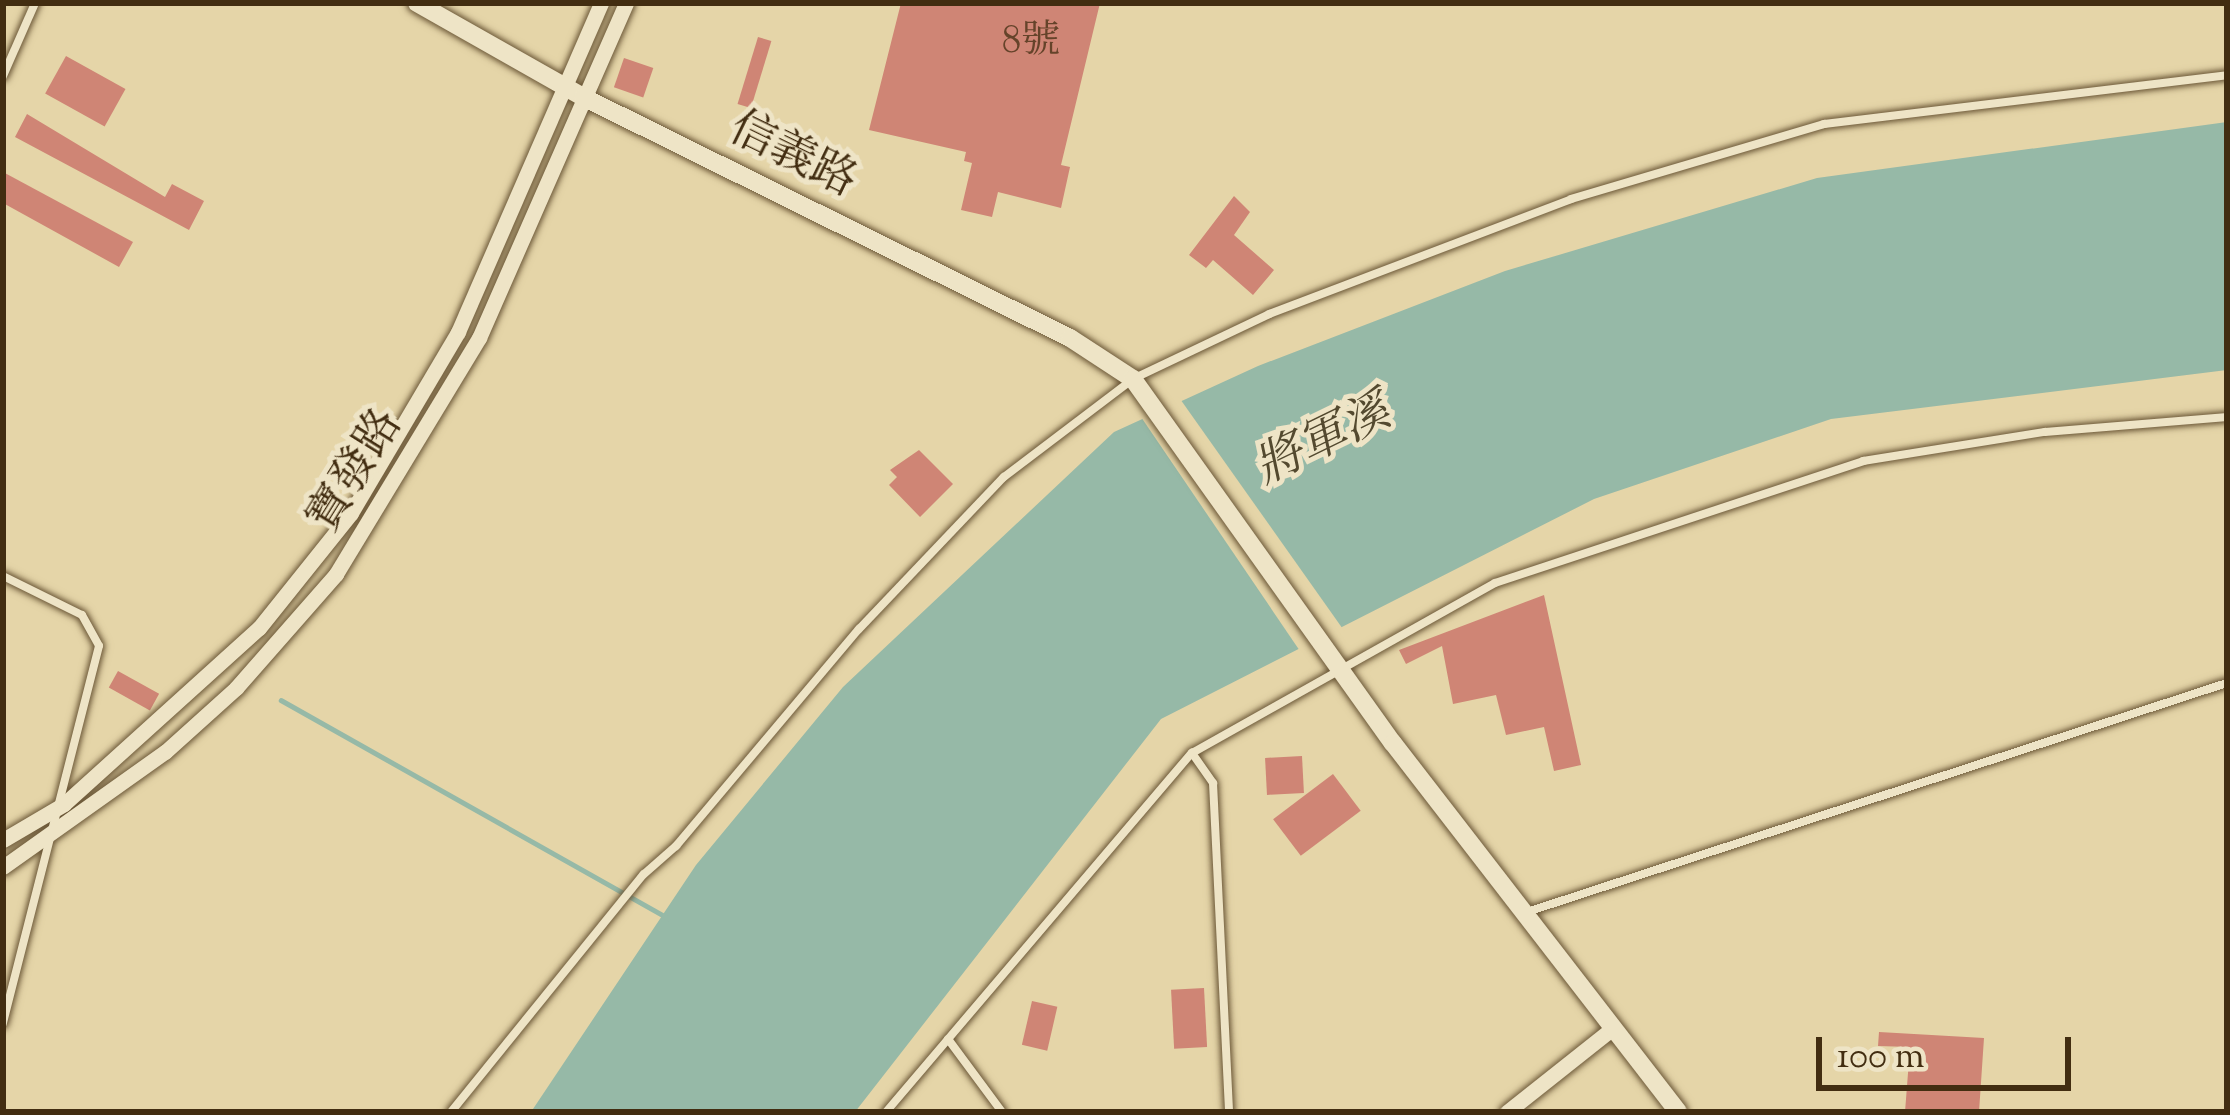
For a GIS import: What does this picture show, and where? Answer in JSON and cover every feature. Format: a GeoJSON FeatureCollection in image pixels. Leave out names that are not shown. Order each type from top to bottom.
{"type":"FeatureCollection","features":[{"type":"Feature","properties":{"kind":"street","name":"信義路"},"geometry":{"type":"LineString","coordinates":[[417,3],[583,97],[1070,338],[1133,379]]}},
{"type":"Feature","properties":{"kind":"street","name":"寶發路"},"geometry":{"type":"LineString","coordinates":[[3,840],[64,804],[259,628],[351,513],[458,332],[601,3]]}},
{"type":"Feature","properties":{"kind":"street","name":"寶發路"},"geometry":{"type":"LineString","coordinates":[[3,867],[53,838],[236,688],[348,557],[479,338],[626,3]]}},
{"type":"Feature","properties":{"kind":"street"},"geometry":{"type":"LineString","coordinates":[[1133,379],[1341,672],[1678,1112]]}},
{"type":"Feature","properties":{"kind":"street"},"geometry":{"type":"LineString","coordinates":[[1508,1112],[1613,1028]]}},
{"type":"Feature","properties":{"kind":"lane"},"geometry":{"type":"LineString","coordinates":[[3,76],[34,3]]}},
{"type":"Feature","properties":{"kind":"lane"},"geometry":{"type":"LineString","coordinates":[[452,1112],[644,874],[676,846],[859,629],[1004,477],[1133,379],[1269,314],[1571,199],[1823,124],[2227,75]]}},
{"type":"Feature","properties":{"kind":"lane"},"geometry":{"type":"LineString","coordinates":[[886,1112],[1192,753],[1495,583],[1863,461],[2045,432],[2227,417]]}},
{"type":"Feature","properties":{"kind":"lane"},"geometry":{"type":"LineString","coordinates":[[3,576],[82,615],[99,646],[64,804],[3,1024]]}},
{"type":"Feature","properties":{"kind":"lane"},"geometry":{"type":"LineString","coordinates":[[1526,913],[2227,683]]}},
{"type":"Feature","properties":{"kind":"lane"},"geometry":{"type":"LineString","coordinates":[[1192,753],[1213,783],[1229,1112]]}},
{"type":"Feature","properties":{"kind":"lane"},"geometry":{"type":"LineString","coordinates":[[948,1039],[1002,1112]]}},
{"type":"Feature","properties":{"kind":"water","name":"將軍溪"},"geometry":{"type":"Polygon","coordinates":[[[2227,122],[2227,370],[1831,419],[1594,499],[1161,719],[855,1112],[531,1112],[696,865],[843,687],[1114,432],[1258,366],[1505,271],[1817,178],[2227,122]]]}},
{"type":"Feature","properties":{"kind":"pier"},"geometry":{"type":"Polygon","coordinates":[[[1178,396],[1345,632],[1302,654],[1139,414],[1178,396]]]}},
{"type":"Feature","properties":{"kind":"building"},"geometry":{"type":"Polygon","coordinates":[[[901,3],[1100,3],[1061,165],[1070,167],[1061,208],[998,192],[992,217],[961,210],[972,163],[964,161],[966,152],[869,130],[901,3]]]}},
{"type":"Feature","properties":{"kind":"building"},"geometry":{"type":"Polygon","coordinates":[[[758,37],[771,41],[751,108],[738,104],[758,37]]]}},
{"type":"Feature","properties":{"kind":"building"},"geometry":{"type":"Polygon","coordinates":[[[66,56],[125,89],[105,127],[45,94],[66,56]]]}},
{"type":"Feature","properties":{"kind":"building"},"geometry":{"type":"Polygon","coordinates":[[[624,58],[653,68],[643,97],[614,87],[624,58]]]}},
{"type":"Feature","properties":{"kind":"building"},"geometry":{"type":"Polygon","coordinates":[[[27,114],[165,197],[172,184],[204,201],[189,230],[15,137],[27,114]]]}},
{"type":"Feature","properties":{"kind":"building"},"geometry":{"type":"Polygon","coordinates":[[[3,172],[133,242],[119,267],[3,203],[3,172]]]}},
{"type":"Feature","properties":{"kind":"building"},"geometry":{"type":"Polygon","coordinates":[[[1234,196],[1250,212],[1234,235],[1274,270],[1253,295],[1213,260],[1206,268],[1189,255],[1234,196]]]}},
{"type":"Feature","properties":{"kind":"building"},"geometry":{"type":"Polygon","coordinates":[[[919,450],[953,484],[920,517],[889,485],[897,477],[890,470],[919,450]]]}},
{"type":"Feature","properties":{"kind":"building"},"geometry":{"type":"Polygon","coordinates":[[[1544,595],[1581,765],[1554,771],[1544,727],[1506,735],[1496,695],[1453,704],[1442,646],[1406,664],[1399,650],[1544,595]]]}},
{"type":"Feature","properties":{"kind":"building"},"geometry":{"type":"Polygon","coordinates":[[[118,671],[159,694],[150,710],[109,688],[118,671]]]}},
{"type":"Feature","properties":{"kind":"building"},"geometry":{"type":"Polygon","coordinates":[[[1302,756],[1304,793],[1267,795],[1265,758],[1302,756]]]}},
{"type":"Feature","properties":{"kind":"building"},"geometry":{"type":"Polygon","coordinates":[[[1333,774],[1361,811],[1301,856],[1273,819],[1333,774]]]}},
{"type":"Feature","properties":{"kind":"building"},"geometry":{"type":"Polygon","coordinates":[[[1204,988],[1207,1047],[1174,1049],[1171,990],[1204,988]]]}},
{"type":"Feature","properties":{"kind":"building"},"geometry":{"type":"Polygon","coordinates":[[[1032,1001],[1057,1007],[1047,1051],[1022,1045],[1032,1001]]]}},
{"type":"Feature","properties":{"kind":"building"},"geometry":{"type":"Polygon","coordinates":[[[1879,1032],[1984,1038],[1979,1112],[1905,1112],[1910,1047],[1878,1046],[1879,1032]]]}},
{"type":"Feature","properties":{"kind":"waterway"},"geometry":{"type":"LineString","coordinates":[[281,700],[668,918]]}}]}
